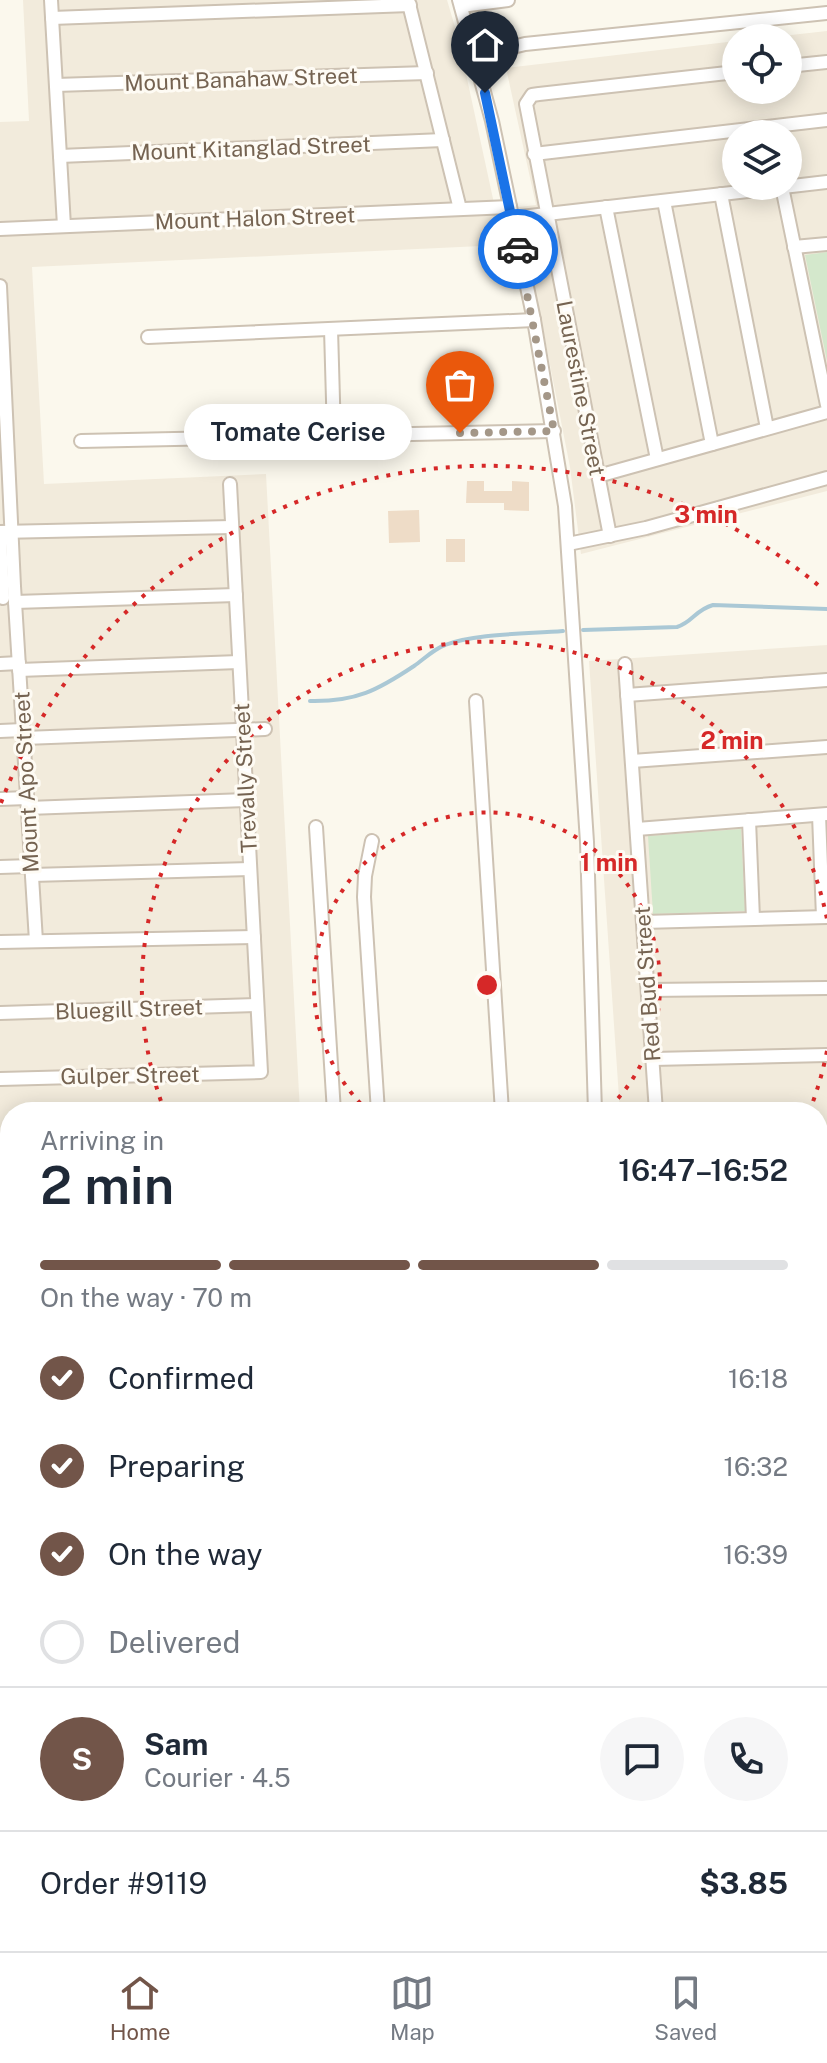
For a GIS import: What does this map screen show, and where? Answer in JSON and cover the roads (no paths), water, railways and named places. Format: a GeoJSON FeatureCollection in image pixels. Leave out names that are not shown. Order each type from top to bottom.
{"type":"FeatureCollection","features":[{"type":"Feature","properties":{"kind":"street"},"geometry":{"type":"LineString","coordinates":[[51,0],[64,226]]}},
{"type":"Feature","properties":{"kind":"street"},"geometry":{"type":"LineString","coordinates":[[508,0],[460,3],[477,62],[534,320],[554,431],[568,544],[587,842],[595,1102]]}},
{"type":"Feature","properties":{"kind":"street"},"geometry":{"type":"LineString","coordinates":[[52,18],[409,2],[460,209]]}},
{"type":"Feature","properties":{"kind":"street"},"geometry":{"type":"LineString","coordinates":[[477,62],[525,44],[827,13]]}},
{"type":"Feature","properties":{"kind":"street"},"geometry":{"type":"LineString","coordinates":[[802,65],[827,62]]}},
{"type":"Feature","properties":{"kind":"street","name":"Mount Banahaw Street"},"geometry":{"type":"LineString","coordinates":[[56,85],[427,73]]}},
{"type":"Feature","properties":{"kind":"street","name":"Laurestine Street"},"geometry":{"type":"LineString","coordinates":[[610,536],[525,109],[528,99],[539,94],[722,74]]}},
{"type":"Feature","properties":{"kind":"street"},"geometry":{"type":"LineString","coordinates":[[534,154],[827,120]]}},
{"type":"Feature","properties":{"kind":"street","name":"Mount Kitanglad Street"},"geometry":{"type":"LineString","coordinates":[[60,156],[443,140]]}},
{"type":"Feature","properties":{"kind":"street","name":"Mount Halon Street"},"geometry":{"type":"LineString","coordinates":[[802,185],[827,182]]}},
{"type":"Feature","properties":{"kind":"street"},"geometry":{"type":"LineString","coordinates":[[721,194],[767,428]]}},
{"type":"Feature","properties":{"kind":"street","name":"Mount Halon Street"},"geometry":{"type":"LineString","coordinates":[[0,229],[460,209],[547,214],[721,194]]}},
{"type":"Feature","properties":{"kind":"street"},"geometry":{"type":"LineString","coordinates":[[785,200],[827,405]]}},
{"type":"Feature","properties":{"kind":"street"},"geometry":{"type":"LineString","coordinates":[[664,201],[712,444]]}},
{"type":"Feature","properties":{"kind":"street"},"geometry":{"type":"LineString","coordinates":[[606,207],[657,459]]}},
{"type":"Feature","properties":{"kind":"street"},"geometry":{"type":"LineString","coordinates":[[794,247],[827,244]]}},
{"type":"Feature","properties":{"kind":"street","name":"Mount Apo Street"},"geometry":{"type":"LineString","coordinates":[[0,286],[7,593],[19,667],[36,941]]}},
{"type":"Feature","properties":{"kind":"street"},"geometry":{"type":"LineString","coordinates":[[148,337],[534,320]]}},
{"type":"Feature","properties":{"kind":"street"},"geometry":{"type":"LineString","coordinates":[[331,329],[334,436]]}},
{"type":"Feature","properties":{"kind":"street"},"geometry":{"type":"LineString","coordinates":[[598,476],[827,412]]}},
{"type":"Feature","properties":{"kind":"street"},"geometry":{"type":"LineString","coordinates":[[81,441],[554,431]]}},
{"type":"Feature","properties":{"kind":"street"},"geometry":{"type":"LineString","coordinates":[[568,544],[610,536],[827,478]]}},
{"type":"Feature","properties":{"kind":"street","name":"Trevally Street"},"geometry":{"type":"LineString","coordinates":[[230,484],[261,1072]]}},
{"type":"Feature","properties":{"kind":"street"},"geometry":{"type":"LineString","coordinates":[[4,534],[232,527]]}},
{"type":"Feature","properties":{"kind":"street"},"geometry":{"type":"LineString","coordinates":[[7,593],[236,595]]}},
{"type":"Feature","properties":{"kind":"street"},"geometry":{"type":"LineString","coordinates":[[0,664],[19,667],[239,662]]}},
{"type":"Feature","properties":{"kind":"street","name":"Red Bud Street"},"geometry":{"type":"LineString","coordinates":[[625,664],[655,1102]]}},
{"type":"Feature","properties":{"kind":"street"},"geometry":{"type":"LineString","coordinates":[[627,695],[827,680]]}},
{"type":"Feature","properties":{"kind":"street"},"geometry":{"type":"LineString","coordinates":[[476,701],[501,1102]]}},
{"type":"Feature","properties":{"kind":"street"},"geometry":{"type":"LineString","coordinates":[[0,731],[23,734],[265,729]]}},
{"type":"Feature","properties":{"kind":"street"},"geometry":{"type":"LineString","coordinates":[[632,761],[827,747]]}},
{"type":"Feature","properties":{"kind":"street"},"geometry":{"type":"LineString","coordinates":[[0,799],[28,803],[246,800]]}},
{"type":"Feature","properties":{"kind":"street"},"geometry":{"type":"LineString","coordinates":[[637,829],[823,815],[825,917],[643,922]]}},
{"type":"Feature","properties":{"kind":"street"},"geometry":{"type":"LineString","coordinates":[[749,820],[753,919]]}},
{"type":"Feature","properties":{"kind":"street"},"geometry":{"type":"LineString","coordinates":[[316,827],[333,1102]]}},
{"type":"Feature","properties":{"kind":"street"},"geometry":{"type":"LineString","coordinates":[[372,841],[364,897],[377,1102]]}},
{"type":"Feature","properties":{"kind":"street"},"geometry":{"type":"LineString","coordinates":[[0,867],[31,870],[250,869]]}},
{"type":"Feature","properties":{"kind":"street"},"geometry":{"type":"LineString","coordinates":[[0,942],[254,937]]}},
{"type":"Feature","properties":{"kind":"street"},"geometry":{"type":"LineString","coordinates":[[648,990],[827,988]]}},
{"type":"Feature","properties":{"kind":"street","name":"Bluegill Street"},"geometry":{"type":"LineString","coordinates":[[0,1013],[257,1005]]}},
{"type":"Feature","properties":{"kind":"street"},"geometry":{"type":"LineString","coordinates":[[653,1059],[827,1055]]}},
{"type":"Feature","properties":{"kind":"street","name":"Gulper Street"},"geometry":{"type":"LineString","coordinates":[[0,1079],[261,1072]]}},
{"type":"Feature","properties":{"kind":"waterway"},"geometry":{"type":"LineString","coordinates":[[583,630],[677,627],[713,605],[827,609]]}},
{"type":"Feature","properties":{"kind":"waterway"},"geometry":{"type":"LineString","coordinates":[[310,701],[341,699],[366,693],[437,649],[457,641],[563,631]]}},
{"type":"Feature","properties":{"kind":"place","name":"Tomate Cerise"},"geometry":{"type":"Point","coordinates":[460,433]}}]}
